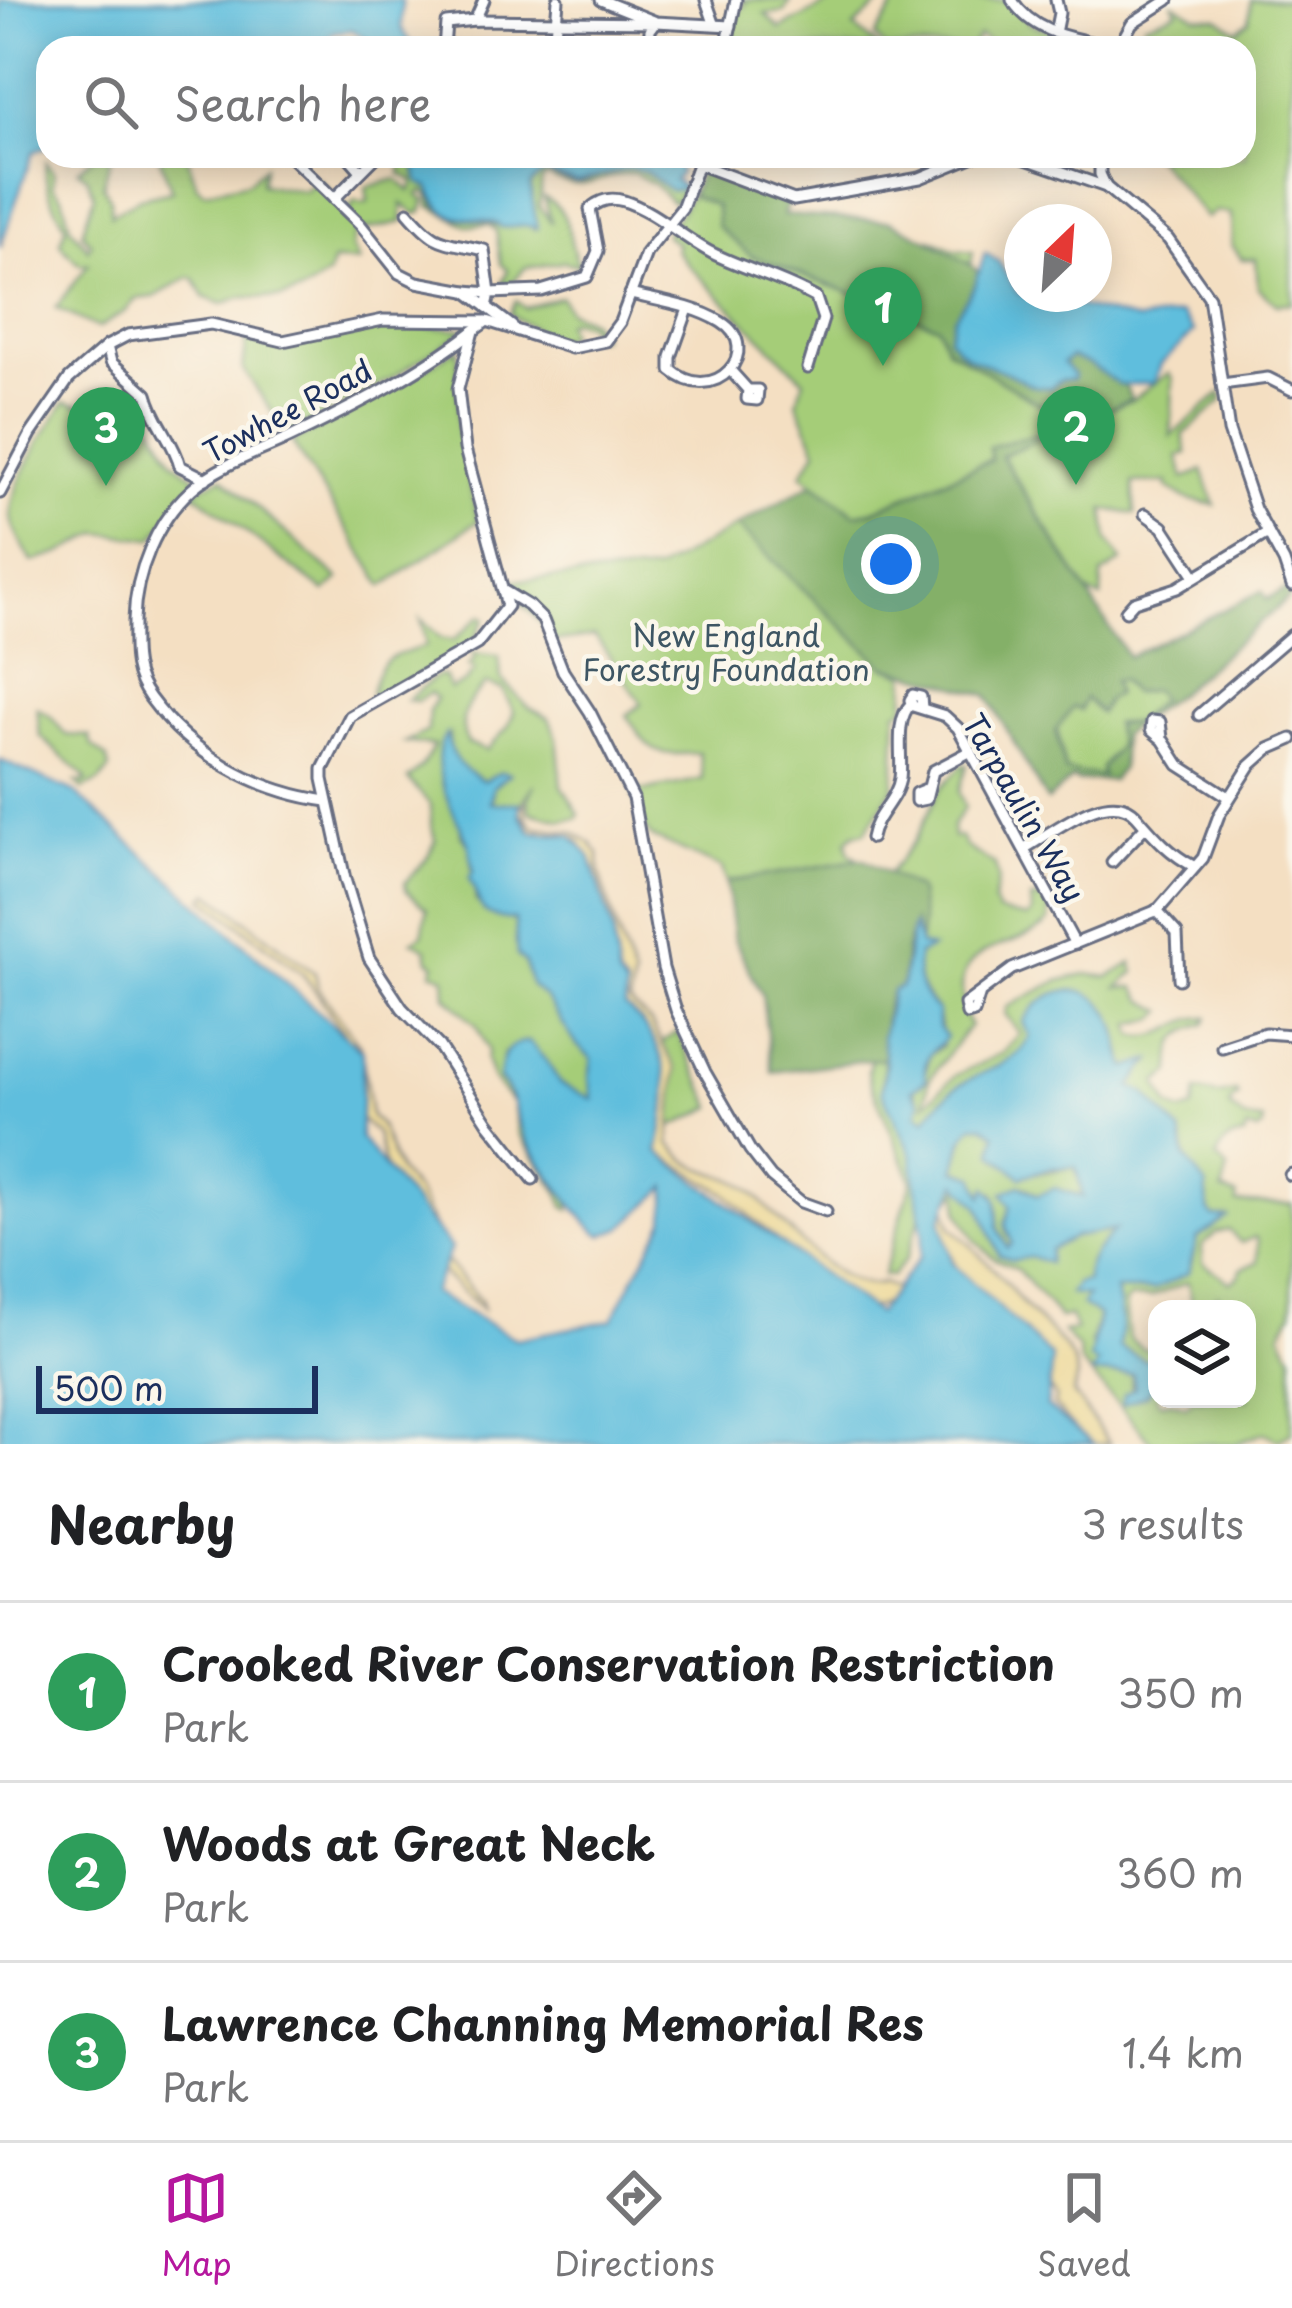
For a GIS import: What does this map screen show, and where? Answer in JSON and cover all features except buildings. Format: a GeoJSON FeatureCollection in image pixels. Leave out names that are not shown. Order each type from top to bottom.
{"type":"FeatureCollection","features":[{"type":"Feature","properties":{"kind":"street"},"geometry":{"type":"LineString","coordinates":[[475,20],[484,0]]}},
{"type":"Feature","properties":{"kind":"street"},"geometry":{"type":"LineString","coordinates":[[554,36],[558,0]]}},
{"type":"Feature","properties":{"kind":"street"},"geometry":{"type":"LineString","coordinates":[[706,0],[714,23]]}},
{"type":"Feature","properties":{"kind":"street"},"geometry":{"type":"LineString","coordinates":[[728,36],[736,0]]}},
{"type":"Feature","properties":{"kind":"street"},"geometry":{"type":"LineString","coordinates":[[1012,0],[1030,22],[1067,36]]}},
{"type":"Feature","properties":{"kind":"street"},"geometry":{"type":"LineString","coordinates":[[1054,33],[1059,13],[1056,0]]}},
{"type":"Feature","properties":{"kind":"street"},"geometry":{"type":"LineString","coordinates":[[1125,36],[1134,21],[1168,0]]}},
{"type":"Feature","properties":{"kind":"street"},"geometry":{"type":"LineString","coordinates":[[609,1],[656,22]]}},
{"type":"Feature","properties":{"kind":"street"},"geometry":{"type":"LineString","coordinates":[[445,36],[447,22],[475,20],[730,26]]}},
{"type":"Feature","properties":{"kind":"street"},"geometry":{"type":"LineString","coordinates":[[650,36],[656,22]]}},
{"type":"Feature","properties":{"kind":"street"},"geometry":{"type":"LineString","coordinates":[[302,168],[369,234],[397,272],[416,282],[466,291],[541,291],[587,277],[598,251],[590,212],[596,203],[616,199],[649,213],[710,252],[816,298],[824,319],[808,368]]}},
{"type":"Feature","properties":{"kind":"street"},"geometry":{"type":"LineString","coordinates":[[359,168],[362,171]]}},
{"type":"Feature","properties":{"kind":"street"},"geometry":{"type":"LineString","coordinates":[[334,199],[365,168]]}},
{"type":"Feature","properties":{"kind":"street"},"geometry":{"type":"LineString","coordinates":[[0,493],[65,384],[107,346],[140,332],[207,324],[284,341],[379,321],[487,321],[572,348],[603,343],[618,326],[645,256],[682,208],[696,168]]}},
{"type":"Feature","properties":{"kind":"street"},"geometry":{"type":"LineString","coordinates":[[718,168],[794,200],[923,177],[945,168]]}},
{"type":"Feature","properties":{"kind":"street"},"geometry":{"type":"LineString","coordinates":[[1051,168],[1106,187],[1166,237],[1205,290],[1229,431],[1292,586]]}},
{"type":"Feature","properties":{"kind":"street"},"geometry":{"type":"LineString","coordinates":[[1100,168],[1106,187]]}},
{"type":"Feature","properties":{"kind":"street"},"geometry":{"type":"LineString","coordinates":[[409,212],[435,239],[484,250],[490,293],[487,308]]}},
{"type":"Feature","properties":{"kind":"street"},"geometry":{"type":"LineString","coordinates":[[466,291],[517,330]]}},
{"type":"Feature","properties":{"kind":"street"},"geometry":{"type":"LineString","coordinates":[[631,293],[688,309],[714,318],[731,331],[737,352],[730,370],[719,379],[702,383],[671,370],[688,309]]}},
{"type":"Feature","properties":{"kind":"street","name":"Towhee Road"},"geometry":{"type":"LineString","coordinates":[[327,802],[266,785],[201,752],[169,723],[137,679],[134,608],[140,571],[179,503],[206,478],[359,402],[487,321]]}},
{"type":"Feature","properties":{"kind":"street"},"geometry":{"type":"LineString","coordinates":[[473,331],[458,381],[465,449],[506,592],[505,610],[482,640],[349,717],[323,770],[362,941],[402,1008],[439,1046],[489,1124],[533,1179]]}},
{"type":"Feature","properties":{"kind":"street"},"geometry":{"type":"LineString","coordinates":[[107,346],[111,362],[147,394],[149,410],[180,466],[206,478]]}},
{"type":"Feature","properties":{"kind":"street"},"geometry":{"type":"LineString","coordinates":[[730,370],[748,390]]}},
{"type":"Feature","properties":{"kind":"street"},"geometry":{"type":"LineString","coordinates":[[1222,384],[1268,377],[1292,390]]}},
{"type":"Feature","properties":{"kind":"street"},"geometry":{"type":"LineString","coordinates":[[1144,514],[1163,527],[1195,576]]}},
{"type":"Feature","properties":{"kind":"street"},"geometry":{"type":"LineString","coordinates":[[1126,611],[1134,602],[1168,592],[1266,529]]}},
{"type":"Feature","properties":{"kind":"street"},"geometry":{"type":"LineString","coordinates":[[506,592],[543,620],[563,671],[590,712],[633,798],[663,968],[676,1010],[705,1072],[762,1167],[789,1194],[826,1211]]}},
{"type":"Feature","properties":{"kind":"street"},"geometry":{"type":"LineString","coordinates":[[1199,715],[1292,635]]}},
{"type":"Feature","properties":{"kind":"street","name":"Tarpaulin Way"},"geometry":{"type":"LineString","coordinates":[[872,838],[873,827],[900,779],[903,714],[916,706],[954,722],[1075,944]]}},
{"type":"Feature","properties":{"kind":"street"},"geometry":{"type":"LineString","coordinates":[[1162,738],[1179,765],[1229,797]]}},
{"type":"Feature","properties":{"kind":"street"},"geometry":{"type":"LineString","coordinates":[[980,993],[1012,969],[1156,910],[1205,854],[1229,797],[1254,761],[1292,739]]}},
{"type":"Feature","properties":{"kind":"street"},"geometry":{"type":"LineString","coordinates":[[926,789],[916,793],[916,801],[926,799],[934,770],[971,751]]}},
{"type":"Feature","properties":{"kind":"street"},"geometry":{"type":"LineString","coordinates":[[1025,848],[1106,805],[1130,809],[1161,844],[1195,867]]}},
{"type":"Feature","properties":{"kind":"street"},"geometry":{"type":"LineString","coordinates":[[1112,862],[1145,827]]}},
{"type":"Feature","properties":{"kind":"street"},"geometry":{"type":"LineString","coordinates":[[1156,910],[1177,933],[1180,979]]}},
{"type":"Feature","properties":{"kind":"street"},"geometry":{"type":"LineString","coordinates":[[1222,1046],[1265,1034],[1292,1035]]}},
{"type":"Feature","properties":{"kind":"green space"},"geometry":{"type":"Polygon","coordinates":[[[742,0],[790,0],[784,12],[765,14],[780,29],[835,0],[885,0],[854,27],[865,36],[733,36],[732,23],[745,4],[742,0]]]}},
{"type":"Feature","properties":{"kind":"green space"},"geometry":{"type":"Polygon","coordinates":[[[899,0],[1010,0],[1030,24],[1070,36],[979,36],[876,36],[899,0]]]}},
{"type":"Feature","properties":{"kind":"green space"},"geometry":{"type":"Polygon","coordinates":[[[1251,0],[1292,0],[1292,303],[1277,304],[1258,288],[1256,259],[1242,259],[1232,245],[1231,214],[1216,211],[1206,218],[1164,168],[1256,168],[1256,36],[1146,36],[1144,24],[1177,12],[1173,3],[1196,16],[1218,18],[1237,30],[1249,21],[1251,0]]]}},
{"type":"Feature","properties":{"kind":"green space"},"geometry":{"type":"Polygon","coordinates":[[[45,168],[54,172],[53,185],[62,196],[70,226],[88,249],[91,244],[82,233],[94,195],[87,177],[78,170],[108,168],[103,185],[111,200],[111,215],[140,198],[172,191],[163,168],[191,168],[197,186],[205,192],[248,182],[263,168],[261,184],[304,191],[318,179],[350,211],[354,201],[368,202],[366,187],[397,179],[410,191],[414,181],[401,174],[402,168],[416,168],[435,205],[456,217],[507,227],[524,223],[535,229],[530,185],[544,172],[577,182],[631,168],[685,189],[673,203],[634,173],[582,184],[548,176],[542,179],[539,206],[552,223],[544,197],[561,210],[580,266],[564,262],[525,268],[508,287],[502,283],[508,270],[501,264],[496,230],[489,225],[468,226],[430,206],[429,194],[423,191],[418,195],[425,200],[422,212],[416,214],[402,204],[403,222],[354,236],[352,248],[359,262],[333,261],[328,275],[302,292],[280,298],[241,297],[222,304],[204,297],[189,277],[154,297],[135,299],[126,311],[98,328],[56,308],[88,264],[79,264],[60,244],[66,226],[50,195],[45,168]]]}},
{"type":"Feature","properties":{"kind":"green space"},"geometry":{"type":"Polygon","coordinates":[[[701,170],[788,204],[783,215],[890,221],[971,265],[1004,292],[1004,312],[1042,312],[1111,349],[1131,399],[1001,456],[1128,657],[1262,591],[1267,599],[1289,588],[1290,597],[1122,735],[1122,768],[1112,780],[1073,778],[1047,801],[987,695],[884,666],[737,526],[813,483],[855,514],[872,511],[991,460],[989,447],[1049,431],[1049,410],[947,348],[938,326],[751,256],[717,226],[716,206],[691,195],[701,170]],[[1121,680],[1113,681],[1116,694],[1100,713],[1085,698],[1080,710],[1073,707],[1056,730],[1065,771],[1102,776],[1101,768],[1118,746],[1114,724],[1133,723],[1160,700],[1154,690],[1132,693],[1121,680]]]}},
{"type":"Feature","properties":{"kind":"green space"},"geometry":{"type":"Polygon","coordinates":[[[709,185],[732,237],[752,256],[830,286],[931,239],[973,252],[970,272],[939,326],[947,348],[1049,410],[1049,431],[989,447],[991,459],[855,514],[802,474],[817,450],[797,402],[804,380],[689,266],[675,249],[677,244],[665,235],[691,195],[709,185]]]}},
{"type":"Feature","properties":{"kind":"green space"},"geometry":{"type":"Polygon","coordinates":[[[561,297],[569,311],[590,320],[601,336],[596,338],[587,324],[571,320],[565,323],[569,334],[560,340],[510,314],[516,301],[525,308],[561,297]]]}},
{"type":"Feature","properties":{"kind":"green space"},"geometry":{"type":"Polygon","coordinates":[[[386,326],[467,329],[390,379],[287,434],[243,369],[247,339],[286,346],[386,326]]]}},
{"type":"Feature","properties":{"kind":"green space"},"geometry":{"type":"Polygon","coordinates":[[[458,348],[458,432],[478,521],[383,586],[292,442],[458,348]]]}},
{"type":"Feature","properties":{"kind":"green space"},"geometry":{"type":"Polygon","coordinates":[[[1169,373],[1173,379],[1171,436],[1221,393],[1222,401],[1183,435],[1187,453],[1178,456],[1184,478],[1203,471],[1215,505],[1186,499],[1167,487],[1168,482],[1133,483],[1135,514],[1104,509],[1108,540],[1122,561],[1102,575],[1101,598],[1088,593],[1001,455],[1132,400],[1169,373]]]}},
{"type":"Feature","properties":{"kind":"green space"},"geometry":{"type":"Polygon","coordinates":[[[65,402],[82,406],[124,435],[146,413],[174,461],[198,479],[153,539],[99,533],[62,553],[32,562],[14,529],[12,505],[30,458],[65,402]]]}},
{"type":"Feature","properties":{"kind":"green space"},"geometry":{"type":"Polygon","coordinates":[[[222,477],[339,579],[325,592],[193,492],[222,477]]]}},
{"type":"Feature","properties":{"kind":"green space","name":"New England Forestry Foundation"},"geometry":{"type":"Polygon","coordinates":[[[737,526],[884,666],[906,674],[905,708],[897,711],[894,787],[865,832],[847,841],[849,853],[860,860],[726,883],[722,868],[652,837],[642,823],[631,784],[643,791],[703,779],[699,753],[662,753],[648,745],[627,715],[642,704],[595,636],[551,642],[542,624],[505,581],[656,571],[737,526]]]}},
{"type":"Feature","properties":{"kind":"green space"},"geometry":{"type":"Polygon","coordinates":[[[481,615],[485,618],[471,647],[377,698],[371,695],[383,664],[426,646],[421,619],[441,638],[454,640],[481,615]]]}},
{"type":"Feature","properties":{"kind":"green space"},"geometry":{"type":"Polygon","coordinates":[[[473,653],[499,656],[501,679],[528,707],[549,718],[557,738],[562,786],[579,814],[562,820],[530,812],[528,800],[535,784],[521,804],[492,804],[493,787],[509,774],[501,772],[484,781],[458,764],[449,735],[440,745],[442,784],[461,824],[461,835],[469,844],[476,901],[492,913],[515,920],[517,955],[525,963],[531,986],[545,997],[592,1059],[593,1100],[559,1083],[548,1063],[525,1041],[504,1053],[500,1081],[513,1097],[538,1156],[563,1189],[570,1210],[518,1133],[513,1103],[493,1080],[486,1060],[488,1050],[476,1025],[446,996],[445,977],[432,972],[435,964],[427,949],[412,941],[422,935],[427,909],[406,890],[405,883],[436,840],[431,805],[408,779],[434,746],[405,742],[428,731],[429,711],[436,698],[430,693],[417,701],[407,700],[436,676],[444,676],[450,689],[465,682],[475,670],[468,666],[474,661],[473,653]],[[486,684],[469,703],[463,726],[468,743],[487,750],[508,727],[514,712],[502,689],[486,684]]]}},
{"type":"Feature","properties":{"kind":"green space"},"geometry":{"type":"Polygon","coordinates":[[[1116,680],[1131,691],[1154,690],[1161,700],[1133,723],[1118,723],[1114,729],[1118,745],[1102,768],[1102,776],[1065,771],[1057,727],[1073,707],[1080,710],[1085,698],[1098,712],[1116,680]]]}},
{"type":"Feature","properties":{"kind":"green space"},"geometry":{"type":"Polygon","coordinates":[[[37,708],[66,735],[89,736],[110,769],[100,781],[83,789],[76,782],[86,782],[86,778],[40,736],[37,708]]]}},
{"type":"Feature","properties":{"kind":"green space"},"geometry":{"type":"Polygon","coordinates":[[[967,765],[959,792],[965,807],[952,827],[953,837],[961,837],[965,846],[995,865],[998,879],[993,902],[998,912],[1027,918],[1032,914],[1031,899],[1050,907],[1049,921],[1038,930],[993,948],[969,966],[963,999],[970,1025],[929,1080],[925,1104],[956,1075],[1004,1052],[1020,1034],[1005,1014],[1007,1007],[1058,981],[1086,974],[1109,977],[1132,963],[1135,972],[1118,987],[1135,987],[1144,1000],[1164,1011],[1156,1019],[1132,1024],[1134,1035],[1154,1036],[1208,1017],[1205,1024],[1176,1040],[1172,1072],[1157,1083],[1169,1106],[1181,1112],[1193,1108],[1197,1091],[1236,1092],[1230,1107],[1244,1119],[1263,1121],[1258,1131],[1247,1129],[1245,1136],[1230,1140],[1216,1158],[1228,1169],[1222,1191],[1237,1196],[1237,1203],[1292,1204],[1292,1312],[1281,1333],[1292,1355],[1292,1432],[1278,1440],[1264,1433],[1235,1444],[1153,1444],[1080,1362],[1079,1350],[1063,1332],[1076,1330],[1070,1316],[1060,1318],[1016,1268],[995,1259],[975,1240],[959,1212],[959,1190],[946,1205],[953,1185],[961,1185],[980,1207],[999,1255],[1012,1259],[1048,1255],[1050,1249],[1074,1237],[1115,1230],[1092,1259],[1087,1281],[1077,1283],[1088,1295],[1085,1308],[1099,1315],[1091,1343],[1098,1363],[1093,1374],[1132,1374],[1131,1399],[1143,1396],[1148,1386],[1148,1408],[1256,1408],[1256,1300],[1221,1300],[1218,1295],[1212,1300],[1191,1300],[1188,1282],[1152,1297],[1130,1298],[1125,1303],[1129,1338],[1148,1350],[1148,1360],[1119,1346],[1122,1324],[1116,1289],[1143,1291],[1177,1279],[1190,1269],[1197,1239],[1226,1217],[1213,1217],[1208,1210],[1206,1185],[1188,1166],[1181,1133],[1131,1086],[1149,1064],[1127,1068],[1117,1026],[1104,1007],[1093,997],[1067,991],[1042,1000],[1032,1011],[1024,1025],[1030,1036],[1018,1053],[955,1088],[927,1119],[917,1114],[920,1102],[913,1088],[923,1083],[930,1055],[942,1046],[937,1011],[918,978],[918,955],[927,949],[919,944],[915,924],[906,949],[902,986],[887,1015],[882,1092],[912,1154],[922,1212],[906,1259],[892,1276],[883,1275],[912,1181],[868,1071],[887,876],[915,840],[940,789],[967,765]],[[1229,1230],[1216,1233],[1202,1246],[1203,1263],[1230,1282],[1241,1269],[1258,1262],[1255,1237],[1241,1243],[1229,1230]]]}},
{"type":"Feature","properties":{"kind":"green space"},"geometry":{"type":"Polygon","coordinates":[[[862,859],[919,890],[919,944],[914,923],[902,986],[892,991],[887,1007],[885,1058],[772,1072],[762,995],[734,939],[726,882],[862,859]]]}},
{"type":"Feature","properties":{"kind":"green space"},"geometry":{"type":"Polygon","coordinates":[[[677,1032],[713,1107],[663,1131],[650,1050],[677,1032]]]}},
{"type":"Feature","properties":{"kind":"green space"},"geometry":{"type":"Polygon","coordinates":[[[972,1125],[983,1125],[996,1134],[993,1153],[1012,1169],[1031,1173],[1075,1167],[1084,1196],[1067,1192],[1038,1195],[1024,1186],[1003,1193],[1011,1206],[1006,1230],[1012,1243],[1008,1248],[998,1228],[995,1194],[987,1189],[982,1196],[975,1176],[955,1169],[972,1125]]]}},
{"type":"Feature","properties":{"kind":"sand"},"geometry":{"type":"Polygon","coordinates":[[[525,801],[526,817],[534,827],[572,832],[599,854],[599,871],[634,978],[629,1002],[651,1023],[676,1069],[670,1144],[691,1163],[745,1186],[831,1268],[849,1279],[883,1283],[900,1291],[889,1300],[868,1308],[789,1251],[725,1193],[658,1152],[666,1092],[660,1056],[641,1022],[625,1007],[613,932],[587,854],[577,840],[563,834],[532,833],[519,810],[525,801]]]}},
{"type":"Feature","properties":{"kind":"sand"},"geometry":{"type":"Polygon","coordinates":[[[209,892],[315,973],[318,987],[361,1047],[371,1116],[380,1125],[398,1170],[418,1194],[445,1259],[482,1309],[440,1271],[388,1179],[376,1133],[359,1118],[348,1040],[318,994],[301,972],[204,898],[209,892]]]}},
{"type":"Feature","properties":{"kind":"sand"},"geometry":{"type":"Polygon","coordinates":[[[946,1207],[951,1227],[1070,1355],[1077,1380],[1073,1393],[1110,1444],[1088,1444],[982,1305],[949,1251],[942,1227],[946,1207]]]}},
{"type":"Feature","properties":{"kind":"water"},"geometry":{"type":"Polygon","coordinates":[[[0,0],[402,0],[401,27],[406,36],[361,36],[352,30],[330,36],[36,36],[36,151],[0,248],[0,0]]]}},
{"type":"Feature","properties":{"kind":"water"},"geometry":{"type":"Polygon","coordinates":[[[416,168],[630,168],[576,182],[544,172],[530,185],[537,228],[502,227],[454,216],[441,207],[429,187],[419,183],[416,168]]]}},
{"type":"Feature","properties":{"kind":"water"},"geometry":{"type":"Polygon","coordinates":[[[630,168],[679,168],[674,180],[686,189],[670,190],[645,171],[630,168]]]}},
{"type":"Feature","properties":{"kind":"water"},"geometry":{"type":"Polygon","coordinates":[[[985,253],[1004,271],[1004,312],[1102,312],[1138,321],[1181,314],[1194,332],[1161,364],[1154,383],[1119,385],[1071,357],[1063,363],[1073,379],[1061,380],[1051,388],[1031,385],[966,355],[949,336],[954,318],[975,285],[985,253]]]}},
{"type":"Feature","properties":{"kind":"water"},"geometry":{"type":"Polygon","coordinates":[[[446,734],[457,762],[468,771],[484,781],[501,772],[509,774],[493,787],[490,803],[519,803],[520,815],[532,832],[571,836],[590,856],[613,931],[618,977],[626,988],[625,1007],[641,1022],[661,1056],[666,1092],[658,1152],[877,1314],[920,1257],[923,1234],[912,1154],[882,1092],[886,1064],[882,1038],[892,991],[902,986],[913,924],[920,945],[931,948],[918,955],[919,979],[946,1037],[929,1055],[926,1080],[912,1090],[920,1102],[917,1114],[926,1119],[955,1089],[1025,1046],[1030,1036],[1023,1022],[1044,1000],[1056,993],[1082,991],[1105,1006],[1127,1068],[1151,1060],[1131,1086],[1146,1094],[1181,1133],[1185,1157],[1206,1185],[1208,1210],[1213,1217],[1227,1218],[1197,1239],[1188,1273],[1154,1290],[1116,1290],[1122,1324],[1119,1347],[1148,1360],[1147,1394],[1122,1405],[1124,1394],[1135,1387],[1133,1374],[1092,1374],[1098,1363],[1090,1360],[1099,1315],[1081,1305],[1088,1296],[1070,1294],[1077,1283],[1087,1281],[1092,1259],[1115,1230],[1074,1237],[1050,1249],[1048,1263],[1032,1257],[1012,1260],[999,1255],[980,1207],[957,1183],[941,1220],[952,1263],[1052,1357],[1047,1407],[1094,1444],[0,1444],[0,760],[74,792],[363,1052],[360,1138],[451,1248],[432,1293],[516,1339],[612,1320],[665,1220],[667,1187],[622,1228],[602,1235],[572,1204],[527,1140],[499,1079],[506,1053],[529,1042],[559,1083],[593,1099],[592,1059],[545,997],[531,986],[525,963],[517,955],[515,920],[493,916],[480,903],[469,878],[474,871],[468,843],[450,805],[438,761],[446,734]],[[973,1125],[963,1139],[955,1170],[975,1176],[983,1196],[987,1187],[997,1199],[998,1228],[1007,1248],[1012,1243],[1005,1224],[1011,1206],[1003,1193],[1020,1185],[1038,1195],[1055,1188],[1083,1197],[1076,1167],[1049,1168],[1021,1177],[993,1153],[996,1134],[983,1125],[973,1125]]]}},
{"type":"Feature","properties":{"kind":"place","name":"Crooked River Conservation Restriction"},"geometry":{"type":"Point","coordinates":[883,366]}},
{"type":"Feature","properties":{"kind":"place","name":"Woods at Great Neck"},"geometry":{"type":"Point","coordinates":[1076,485]}},
{"type":"Feature","properties":{"kind":"place","name":"Lawrence Channing Memorial Res"},"geometry":{"type":"Point","coordinates":[106,486]}}]}
